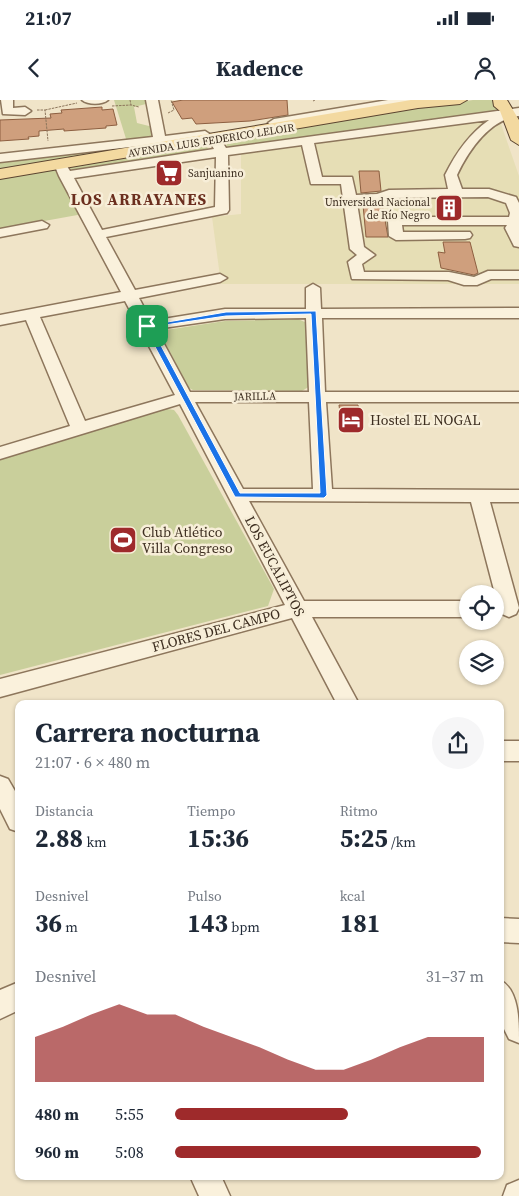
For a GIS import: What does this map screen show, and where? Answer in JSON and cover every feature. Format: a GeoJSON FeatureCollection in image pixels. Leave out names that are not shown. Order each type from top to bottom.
{"type":"FeatureCollection","features":[{"type":"Feature","properties":{"kind":"main road","name":"AVENIDA LUIS FEDERICO LELOIR"},"geometry":{"type":"LineString","coordinates":[[0,174],[162,144],[219,146],[322,118],[437,100]]}},
{"type":"Feature","properties":{"kind":"main road","name":"AVENIDA LUIS FEDERICO LELOIR"},"geometry":{"type":"LineString","coordinates":[[417,102],[460,100]]}},
{"type":"Feature","properties":{"kind":"street"},"geometry":{"type":"LineString","coordinates":[[7,100],[7,112],[25,111]]}},
{"type":"Feature","properties":{"kind":"street"},"geometry":{"type":"LineString","coordinates":[[88,100],[107,103]]}},
{"type":"Feature","properties":{"kind":"street"},"geometry":{"type":"LineString","coordinates":[[152,100],[162,144],[183,138],[322,118],[314,100]]}},
{"type":"Feature","properties":{"kind":"street"},"geometry":{"type":"LineString","coordinates":[[0,158],[58,164],[219,146],[307,141],[512,116]]}},
{"type":"Feature","properties":{"kind":"street"},"geometry":{"type":"LineString","coordinates":[[456,193],[451,175],[459,156],[491,122],[512,116]]}},
{"type":"Feature","properties":{"kind":"street"},"geometry":{"type":"LineString","coordinates":[[307,141],[316,181],[347,180],[357,249],[368,255],[355,262],[357,276],[449,276],[464,281],[478,281],[488,275],[519,275]]}},
{"type":"Feature","properties":{"kind":"street"},"geometry":{"type":"LineString","coordinates":[[96,235],[222,210],[219,146]]}},
{"type":"Feature","properties":{"kind":"street","name":"LOS EUCALIPTOS"},"geometry":{"type":"LineString","coordinates":[[58,164],[131,295],[346,700]]}},
{"type":"Feature","properties":{"kind":"street"},"geometry":{"type":"LineString","coordinates":[[349,199],[379,198],[389,194],[489,193],[511,200],[517,213],[516,225],[519,243]]}},
{"type":"Feature","properties":{"kind":"street"},"geometry":{"type":"LineString","coordinates":[[0,233],[42,225]]}},
{"type":"Feature","properties":{"kind":"street"},"geometry":{"type":"LineString","coordinates":[[456,230],[516,225]]}},
{"type":"Feature","properties":{"kind":"street"},"geometry":{"type":"LineString","coordinates":[[0,320],[220,278]]}},
{"type":"Feature","properties":{"kind":"street"},"geometry":{"type":"LineString","coordinates":[[313,288],[317,396],[324,495]]}},
{"type":"Feature","properties":{"kind":"street"},"geometry":{"type":"LineString","coordinates":[[147,326],[226,314],[314,312],[519,313]]}},
{"type":"Feature","properties":{"kind":"street"},"geometry":{"type":"LineString","coordinates":[[31,314],[80,428]]}},
{"type":"Feature","properties":{"kind":"street","name":"JARILLA"},"geometry":{"type":"LineString","coordinates":[[0,454],[185,397],[519,397]]}},
{"type":"Feature","properties":{"kind":"street"},"geometry":{"type":"LineString","coordinates":[[237,495],[519,496]]}},
{"type":"Feature","properties":{"kind":"street"},"geometry":{"type":"LineString","coordinates":[[479,496],[508,609]]}},
{"type":"Feature","properties":{"kind":"street","name":"FLORES DEL CAMPO"},"geometry":{"type":"LineString","coordinates":[[0,688],[298,609],[459,609]]}},
{"type":"Feature","properties":{"kind":"street"},"geometry":{"type":"LineString","coordinates":[[504,751],[519,751]]}},
{"type":"Feature","properties":{"kind":"street"},"geometry":{"type":"LineString","coordinates":[[0,786],[15,814]]}},
{"type":"Feature","properties":{"kind":"street"},"geometry":{"type":"LineString","coordinates":[[504,930],[519,931]]}},
{"type":"Feature","properties":{"kind":"street"},"geometry":{"type":"LineString","coordinates":[[0,1005],[15,997]]}},
{"type":"Feature","properties":{"kind":"street"},"geometry":{"type":"LineString","coordinates":[[504,1001],[519,1030]]}},
{"type":"Feature","properties":{"kind":"street"},"geometry":{"type":"LineString","coordinates":[[207,1180],[215,1196]]}},
{"type":"Feature","properties":{"kind":"path"},"geometry":{"type":"LineString","coordinates":[[25,111],[45,110],[88,100]]}},
{"type":"Feature","properties":{"kind":"path"},"geometry":{"type":"LineString","coordinates":[[130,100],[131,105]]}},
{"type":"Feature","properties":{"kind":"path"},"geometry":{"type":"LineString","coordinates":[[107,103],[139,107]]}},
{"type":"Feature","properties":{"kind":"path"},"geometry":{"type":"LineString","coordinates":[[45,110],[58,164]]}},
{"type":"Feature","properties":{"kind":"shaded area"},"geometry":{"type":"Polygon","coordinates":[[[486,121],[501,124],[519,176],[519,284],[221,284],[212,217],[241,214],[241,153],[486,121]]]}},
{"type":"Feature","properties":{"kind":"green space"},"geometry":{"type":"Polygon","coordinates":[[[114,100],[149,100],[150,103],[134,107],[137,123],[157,128],[159,136],[127,142],[114,100]]]}},
{"type":"Feature","properties":{"kind":"green space"},"geometry":{"type":"Polygon","coordinates":[[[473,100],[494,100],[500,111],[226,147],[227,143],[230,142],[302,127],[473,100]]]}},
{"type":"Feature","properties":{"kind":"green space"},"geometry":{"type":"Polygon","coordinates":[[[151,144],[0,171],[0,160],[151,144]]]}},
{"type":"Feature","properties":{"kind":"green space"},"geometry":{"type":"Polygon","coordinates":[[[202,146],[207,147],[209,151],[72,171],[70,168],[79,164],[202,146]]]}},
{"type":"Feature","properties":{"kind":"green space"},"geometry":{"type":"Polygon","coordinates":[[[46,170],[59,171],[83,214],[0,229],[0,177],[46,170]]]}},
{"type":"Feature","properties":{"kind":"green space"},"geometry":{"type":"Polygon","coordinates":[[[298,319],[307,323],[310,386],[302,391],[193,390],[189,388],[161,335],[166,330],[225,321],[298,319]]]}},
{"type":"Feature","properties":{"kind":"green space","name":"Club Atlético Villa Congreso"},"geometry":{"type":"Polygon","coordinates":[[[161,408],[174,410],[178,415],[274,589],[268,606],[0,675],[0,459],[161,408]]]}},
{"type":"Feature","properties":{"kind":"building"},"geometry":{"type":"Polygon","coordinates":[[[183,100],[287,100],[288,115],[250,121],[196,124],[192,118],[182,119],[172,102],[183,100]]]}},
{"type":"Feature","properties":{"kind":"building"},"geometry":{"type":"Polygon","coordinates":[[[102,107],[102,110],[113,109],[117,125],[106,126],[106,128],[39,131],[39,136],[28,137],[29,139],[0,141],[0,120],[51,118],[50,114],[62,113],[61,110],[102,107]]]}},
{"type":"Feature","properties":{"kind":"building","name":"Sanjuanino"},"geometry":{"type":"Polygon","coordinates":[[[172,165],[181,180],[169,182],[159,167],[172,165]]]}},
{"type":"Feature","properties":{"kind":"building"},"geometry":{"type":"Polygon","coordinates":[[[359,171],[379,171],[381,191],[361,193],[359,171]]]}},
{"type":"Feature","properties":{"kind":"building"},"geometry":{"type":"Polygon","coordinates":[[[382,203],[388,237],[366,237],[363,205],[382,203]]]}},
{"type":"Feature","properties":{"kind":"building"},"geometry":{"type":"Polygon","coordinates":[[[443,242],[470,242],[478,273],[474,275],[441,268],[438,252],[445,253],[443,242]]]}},
{"type":"Feature","properties":{"kind":"building","name":"Hostel EL NOGAL"},"geometry":{"type":"Polygon","coordinates":[[[339,405],[358,405],[362,430],[342,430],[339,405]]]}},
{"type":"Feature","properties":{"kind":"place","name":"Sanjuanino"},"geometry":{"type":"Point","coordinates":[169,173]}},
{"type":"Feature","properties":{"kind":"place","name":"Universidad Nacional de Río Negro"},"geometry":{"type":"Point","coordinates":[449,208]}},
{"type":"Feature","properties":{"kind":"place","name":"Hostel EL NOGAL"},"geometry":{"type":"Point","coordinates":[351,420]}},
{"type":"Feature","properties":{"kind":"place","name":"Club Atlético Villa Congreso"},"geometry":{"type":"Point","coordinates":[123,540]}},
{"type":"Feature","properties":{"kind":"district","name":"LOS ARRAYANES"},"geometry":{"type":"Point","coordinates":[139,199]}},
{"type":"Feature","properties":{"kind":"route"},"geometry":{"type":"LineString","coordinates":[[314,312],[317,396],[324,495],[237,495],[147,326],[226,314],[314,312]]}}]}
